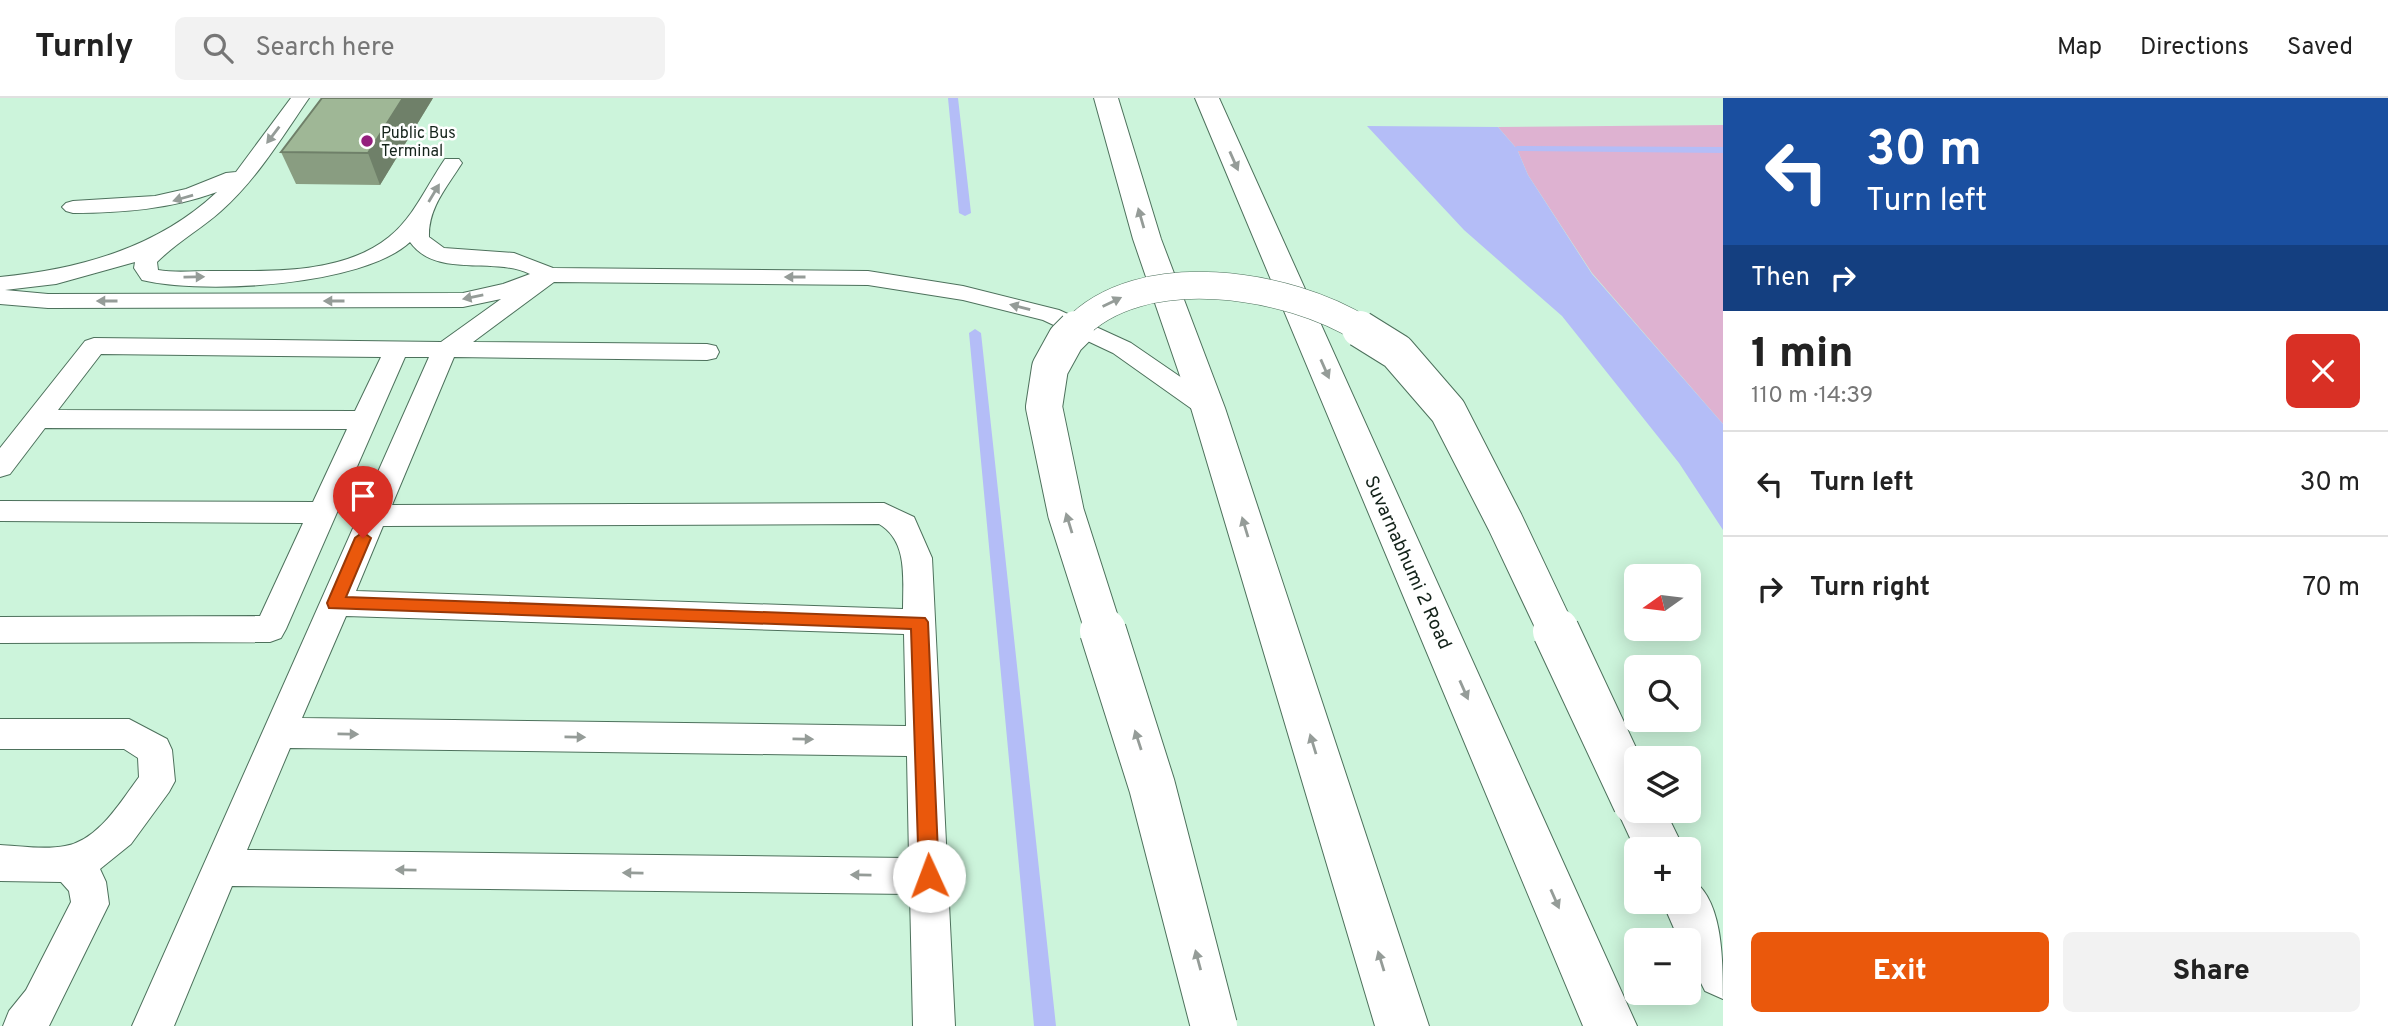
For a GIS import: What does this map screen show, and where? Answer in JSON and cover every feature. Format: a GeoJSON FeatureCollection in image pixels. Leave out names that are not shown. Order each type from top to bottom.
{"type":"FeatureCollection","features":[{"type":"Feature","properties":{"kind":"street"},"geometry":{"type":"LineString","coordinates":[[1106,98],[1147,239],[1208,408],[1402,1026]]}},
{"type":"Feature","properties":{"kind":"street","name":"Suvarnabhumi 2 Road"},"geometry":{"type":"LineString","coordinates":[[1207,98],[1610,1026]]}},
{"type":"Feature","properties":{"kind":"street"},"geometry":{"type":"LineString","coordinates":[[1214,1026],[1152,786],[1066,513],[1044,407],[1049,368],[1066,339],[1088,315],[1118,298],[1153,290],[1193,286],[1235,288],[1289,296],[1344,318],[1397,352],[1448,411],[1505,522],[1624,776]]}},
{"type":"Feature","properties":{"kind":"street"},"geometry":{"type":"LineString","coordinates":[[1693,914],[1723,973]]}},
{"type":"Feature","properties":{"kind":"lane"},"geometry":{"type":"LineString","coordinates":[[0,284],[51,277],[102,265],[146,250],[183,230],[215,205],[246,171],[300,98]]}},
{"type":"Feature","properties":{"kind":"lane"},"geometry":{"type":"LineString","coordinates":[[169,238],[146,260],[145,268],[150,275],[166,278],[305,274],[338,268],[371,257],[402,239],[418,222],[452,163]]}},
{"type":"Feature","properties":{"kind":"lane"},"geometry":{"type":"LineString","coordinates":[[73,207],[158,204],[213,188],[246,171]]}},
{"type":"Feature","properties":{"kind":"lane"},"geometry":{"type":"LineString","coordinates":[[418,222],[418,240],[428,251],[448,256],[515,261],[530,264],[549,275]]}},
{"type":"Feature","properties":{"kind":"lane"},"geometry":{"type":"LineString","coordinates":[[0,297],[48,301],[463,300],[509,290],[549,275],[869,278],[964,293],[1051,315],[1122,348],[1208,408]]}},
{"type":"Feature","properties":{"kind":"lane"},"geometry":{"type":"LineString","coordinates":[[153,1026],[444,351],[549,275]]}},
{"type":"Feature","properties":{"kind":"lane"},"geometry":{"type":"LineString","coordinates":[[0,467],[94,346],[707,352]]}},
{"type":"Feature","properties":{"kind":"lane"},"geometry":{"type":"LineString","coordinates":[[0,630],[270,629],[396,350]]}},
{"type":"Feature","properties":{"kind":"lane"},"geometry":{"type":"LineString","coordinates":[[37,419],[365,420]]}},
{"type":"Feature","properties":{"kind":"lane"},"geometry":{"type":"LineString","coordinates":[[0,511],[322,513]]}},
{"type":"Feature","properties":{"kind":"lane"},"geometry":{"type":"LineString","coordinates":[[373,516],[884,513],[904,525],[917,558],[934,1026]]}},
{"type":"Feature","properties":{"kind":"lane"},"geometry":{"type":"LineString","coordinates":[[335,603],[919,622]]}},
{"type":"Feature","properties":{"kind":"lane"},"geometry":{"type":"LineString","coordinates":[[279,733],[923,741]]}},
{"type":"Feature","properties":{"kind":"lane"},"geometry":{"type":"LineString","coordinates":[[0,734],[129,734],[155,750],[157,781],[99,849],[68,864],[0,863]]}},
{"type":"Feature","properties":{"kind":"lane"},"geometry":{"type":"LineString","coordinates":[[24,1026],[40,1004],[90,904],[88,882],[68,864]]}},
{"type":"Feature","properties":{"kind":"lane"},"geometry":{"type":"LineString","coordinates":[[221,868],[929,876]]}},
{"type":"Feature","properties":{"kind":"shaded area"},"geometry":{"type":"Polygon","coordinates":[[[1723,125],[1723,424],[1592,273],[1528,175],[1517,149],[1498,127],[1723,125]]]}},
{"type":"Feature","properties":{"kind":"water"},"geometry":{"type":"Polygon","coordinates":[[[1367,126],[1498,127],[1517,149],[1528,175],[1592,274],[1723,424],[1723,530],[1679,463],[1562,316],[1464,230],[1367,126]]]}},
{"type":"Feature","properties":{"kind":"building"},"geometry":{"type":"Polygon","coordinates":[[[322,98],[403,98],[368,153],[281,152],[322,98]]]}},
{"type":"Feature","properties":{"kind":"waterway"},"geometry":{"type":"LineString","coordinates":[[953,98],[965,213]]}},
{"type":"Feature","properties":{"kind":"waterway"},"geometry":{"type":"LineString","coordinates":[[1517,149],[1723,150]]}},
{"type":"Feature","properties":{"kind":"waterway"},"geometry":{"type":"LineString","coordinates":[[975,333],[1045,1026]]}},
{"type":"Feature","properties":{"kind":"place","name":"Public Bus Terminal"},"geometry":{"type":"Point","coordinates":[367,141]}},
{"type":"Feature","properties":{"kind":"route"},"geometry":{"type":"LineString","coordinates":[[363,538],[335,603],[919,622],[929,876]]}}]}
